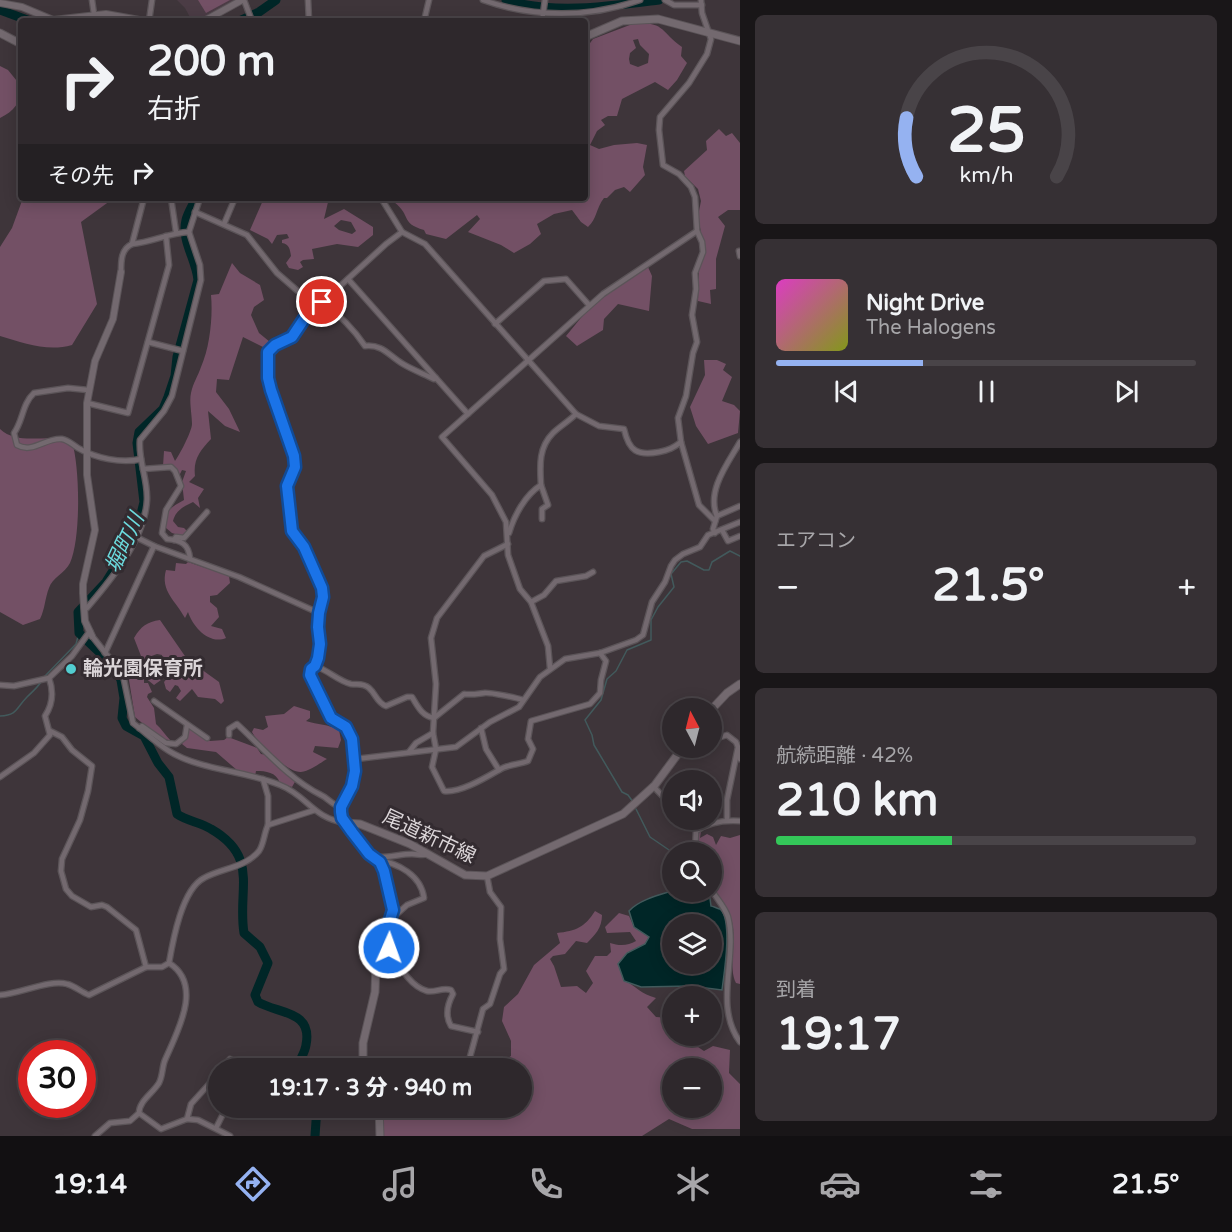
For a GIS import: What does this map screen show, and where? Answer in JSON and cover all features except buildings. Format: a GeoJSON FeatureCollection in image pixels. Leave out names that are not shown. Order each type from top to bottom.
{"type":"FeatureCollection","features":[{"type":"Feature","properties":{"kind":"main road"},"geometry":{"type":"LineString","coordinates":[[588,36],[622,21],[657,19],[740,41]]}},
{"type":"Feature","properties":{"kind":"main road"},"geometry":{"type":"LineString","coordinates":[[0,33],[18,42]]}},
{"type":"Feature","properties":{"kind":"main road"},"geometry":{"type":"LineString","coordinates":[[722,698],[740,684]]}},
{"type":"Feature","properties":{"kind":"main road","name":"尾道新市線"},"geometry":{"type":"LineString","coordinates":[[346,823],[360,824],[411,844],[465,875],[487,876],[623,814],[653,786],[675,758]]}},
{"type":"Feature","properties":{"kind":"main road","name":"尾道新市線"},"geometry":{"type":"LineString","coordinates":[[346,823],[384,871],[393,910],[376,963],[375,992],[363,1043],[363,1058]]}},
{"type":"Feature","properties":{"kind":"main road"},"geometry":{"type":"LineString","coordinates":[[379,1118],[380,1136]]}},
{"type":"Feature","properties":{"kind":"street"},"geometry":{"type":"LineString","coordinates":[[92,0],[94,14]]}},
{"type":"Feature","properties":{"kind":"street"},"geometry":{"type":"LineString","coordinates":[[148,18],[152,0]]}},
{"type":"Feature","properties":{"kind":"street"},"geometry":{"type":"LineString","coordinates":[[210,18],[243,0],[251,18]]}},
{"type":"Feature","properties":{"kind":"street"},"geometry":{"type":"LineString","coordinates":[[308,0],[309,18]]}},
{"type":"Feature","properties":{"kind":"street"},"geometry":{"type":"LineString","coordinates":[[425,18],[429,0]]}},
{"type":"Feature","properties":{"kind":"street"},"geometry":{"type":"LineString","coordinates":[[483,0],[516,9],[544,13],[582,13],[615,9],[640,0]]}},
{"type":"Feature","properties":{"kind":"street"},"geometry":{"type":"LineString","coordinates":[[543,18],[545,0]]}},
{"type":"Feature","properties":{"kind":"street"},"geometry":{"type":"LineString","coordinates":[[665,0],[674,5],[701,3],[711,39],[707,54],[689,83],[660,117],[659,130],[663,165],[680,174],[691,187],[695,197],[697,231],[702,242],[702,252],[695,273],[696,289],[692,315],[697,342],[693,352],[686,396],[678,418],[681,442],[699,505],[716,518]]}},
{"type":"Feature","properties":{"kind":"street"},"geometry":{"type":"LineString","coordinates":[[0,3],[16,5],[36,17]]}},
{"type":"Feature","properties":{"kind":"street"},"geometry":{"type":"LineString","coordinates":[[67,18],[94,14],[129,18]]}},
{"type":"Feature","properties":{"kind":"street"},"geometry":{"type":"LineString","coordinates":[[132,244],[143,201]]}},
{"type":"Feature","properties":{"kind":"street"},"geometry":{"type":"LineString","coordinates":[[172,201],[177,232]]}},
{"type":"Feature","properties":{"kind":"street"},"geometry":{"type":"LineString","coordinates":[[83,608],[87,608],[116,574],[136,537],[147,500],[140,440],[164,411],[172,396],[201,280],[200,265],[189,232],[199,201]]}},
{"type":"Feature","properties":{"kind":"street"},"geometry":{"type":"LineString","coordinates":[[224,224],[234,201]]}},
{"type":"Feature","properties":{"kind":"street"},"geometry":{"type":"LineString","coordinates":[[383,201],[402,232],[425,244],[576,414],[599,426],[624,429],[627,442],[637,452],[643,454],[672,449],[681,442]]}},
{"type":"Feature","properties":{"kind":"street"},"geometry":{"type":"LineString","coordinates":[[195,213],[247,235],[277,273],[300,293],[304,319]]}},
{"type":"Feature","properties":{"kind":"street"},"geometry":{"type":"LineString","coordinates":[[550,668],[548,646],[531,602],[520,589],[508,555],[506,522],[492,495],[442,437],[589,305],[697,231]]}},
{"type":"Feature","properties":{"kind":"street"},"geometry":{"type":"LineString","coordinates":[[189,232],[177,232],[146,243],[132,244],[124,250],[113,319],[95,361],[88,390],[87,475],[95,530],[83,584],[85,621],[91,634],[123,675],[133,723],[170,752],[287,788],[331,821],[346,823]]}},
{"type":"Feature","properties":{"kind":"street"},"geometry":{"type":"LineString","coordinates":[[346,823],[342,818],[341,807],[352,786],[356,759],[350,732],[331,718],[310,675],[311,669],[315,666],[320,644],[318,627],[323,597],[322,588],[304,547],[292,531],[287,486],[295,467],[294,456],[268,378],[268,352],[275,345],[292,337],[304,319],[402,232]]}},
{"type":"Feature","properties":{"kind":"street"},"geometry":{"type":"LineString","coordinates":[[87,403],[128,413],[169,265],[166,236]]}},
{"type":"Feature","properties":{"kind":"street"},"geometry":{"type":"LineString","coordinates":[[348,279],[468,414]]}},
{"type":"Feature","properties":{"kind":"street"},"geometry":{"type":"LineString","coordinates":[[495,324],[544,281],[566,279],[589,305]]}},
{"type":"Feature","properties":{"kind":"street"},"geometry":{"type":"LineString","coordinates":[[322,302],[339,315],[356,333],[364,346],[379,347],[390,352],[401,363],[436,378]]}},
{"type":"Feature","properties":{"kind":"street"},"geometry":{"type":"LineString","coordinates":[[148,342],[183,351]]}},
{"type":"Feature","properties":{"kind":"street"},"geometry":{"type":"LineString","coordinates":[[88,390],[68,388],[34,393],[24,407],[18,428],[14,433],[17,445],[23,448],[63,439],[87,452],[114,460],[141,459]]}},
{"type":"Feature","properties":{"kind":"street"},"geometry":{"type":"LineString","coordinates":[[542,519],[542,510],[548,505],[541,485],[540,459],[553,434],[576,414]]}},
{"type":"Feature","properties":{"kind":"street"},"geometry":{"type":"LineString","coordinates":[[715,532],[713,529],[716,518],[713,506],[714,495],[726,466],[740,442]]}},
{"type":"Feature","properties":{"kind":"street"},"geometry":{"type":"LineString","coordinates":[[143,469],[171,467],[176,471],[181,486],[166,510],[162,533],[167,539],[185,543],[190,559]]}},
{"type":"Feature","properties":{"kind":"street"},"geometry":{"type":"LineString","coordinates":[[507,537],[518,513],[534,489],[541,485]]}},
{"type":"Feature","properties":{"kind":"street"},"geometry":{"type":"LineString","coordinates":[[716,518],[740,506]]}},
{"type":"Feature","properties":{"kind":"street"},"geometry":{"type":"LineString","coordinates":[[174,540],[176,537],[184,538],[207,512]]}},
{"type":"Feature","properties":{"kind":"street"},"geometry":{"type":"LineString","coordinates":[[356,759],[456,747],[481,728],[513,711],[540,677],[565,659],[625,645],[643,635],[652,602],[665,582],[671,566],[683,554],[700,547],[708,536],[740,522]]}},
{"type":"Feature","properties":{"kind":"street"},"geometry":{"type":"LineString","coordinates":[[722,530],[728,541],[740,537]]}},
{"type":"Feature","properties":{"kind":"street"},"geometry":{"type":"LineString","coordinates":[[136,537],[319,613]]}},
{"type":"Feature","properties":{"kind":"street"},"geometry":{"type":"LineString","coordinates":[[508,544],[484,556],[437,618],[431,638],[436,684],[433,733],[436,749],[432,767],[444,791],[449,792],[480,781],[505,766],[528,761],[533,749],[528,739],[531,721],[590,704],[600,693],[606,661],[600,652]]}},
{"type":"Feature","properties":{"kind":"street"},"geometry":{"type":"LineString","coordinates":[[105,653],[154,546]]}},
{"type":"Feature","properties":{"kind":"street"},"geometry":{"type":"LineString","coordinates":[[531,602],[544,595],[556,581],[586,576],[592,572]]}},
{"type":"Feature","properties":{"kind":"street"},"geometry":{"type":"LineString","coordinates":[[0,685],[14,686],[49,678],[91,634]]}},
{"type":"Feature","properties":{"kind":"street"},"geometry":{"type":"LineString","coordinates":[[315,666],[352,684],[362,684],[370,689],[381,705],[386,706],[412,697],[421,712],[434,718]]}},
{"type":"Feature","properties":{"kind":"street"},"geometry":{"type":"LineString","coordinates":[[0,777],[34,753],[46,740],[50,731],[45,716],[51,707],[53,688],[49,678]]}},
{"type":"Feature","properties":{"kind":"street"},"geometry":{"type":"LineString","coordinates":[[434,718],[464,694],[477,695],[486,692],[523,700]]}},
{"type":"Feature","properties":{"kind":"street"},"geometry":{"type":"LineString","coordinates":[[154,701],[207,738]]}},
{"type":"Feature","properties":{"kind":"street"},"geometry":{"type":"LineString","coordinates":[[229,735],[229,729],[237,724],[298,780],[315,793],[341,807]]}},
{"type":"Feature","properties":{"kind":"street"},"geometry":{"type":"LineString","coordinates":[[139,728],[142,726],[166,743],[176,744],[185,737],[187,725]]}},
{"type":"Feature","properties":{"kind":"street"},"geometry":{"type":"LineString","coordinates":[[481,728],[486,749],[499,770]]}},
{"type":"Feature","properties":{"kind":"street"},"geometry":{"type":"LineString","coordinates":[[50,731],[62,737],[72,750],[92,766],[80,820],[62,859],[61,871],[64,885],[75,898],[91,907],[102,905],[107,907],[136,930],[146,967]]}},
{"type":"Feature","properties":{"kind":"street"},"geometry":{"type":"LineString","coordinates":[[409,752],[416,743],[433,733]]}},
{"type":"Feature","properties":{"kind":"street"},"geometry":{"type":"LineString","coordinates":[[722,737],[727,735],[738,747],[740,759]]}},
{"type":"Feature","properties":{"kind":"street"},"geometry":{"type":"LineString","coordinates":[[728,820],[727,800],[738,747]]}},
{"type":"Feature","properties":{"kind":"street"},"geometry":{"type":"LineString","coordinates":[[169,963],[174,933],[192,889],[203,878],[238,866],[261,848],[268,825],[268,796],[263,779]]}},
{"type":"Feature","properties":{"kind":"street"},"geometry":{"type":"LineString","coordinates":[[653,786],[662,795]]}},
{"type":"Feature","properties":{"kind":"street"},"geometry":{"type":"LineString","coordinates":[[268,825],[315,810]]}},
{"type":"Feature","properties":{"kind":"street"},"geometry":{"type":"LineString","coordinates":[[695,842],[696,831],[704,825],[728,820],[740,821]]}},
{"type":"Feature","properties":{"kind":"street"},"geometry":{"type":"LineString","coordinates":[[377,860],[380,857],[428,854]]}},
{"type":"Feature","properties":{"kind":"street"},"geometry":{"type":"LineString","coordinates":[[377,860],[401,867],[411,874],[423,892],[424,898],[392,915]]}},
{"type":"Feature","properties":{"kind":"street"},"geometry":{"type":"LineString","coordinates":[[470,1058],[483,1009],[490,1004],[500,974],[504,969],[500,939],[501,908],[490,892],[487,876]]}},
{"type":"Feature","properties":{"kind":"street"},"geometry":{"type":"LineString","coordinates":[[719,902],[727,915],[731,954],[727,976],[730,1019],[740,1042]]}},
{"type":"Feature","properties":{"kind":"street"},"geometry":{"type":"LineString","coordinates":[[382,946],[389,948],[415,984],[431,992],[444,988],[451,990],[453,994],[447,1011],[451,1026],[478,1032]]}},
{"type":"Feature","properties":{"kind":"street"},"geometry":{"type":"LineString","coordinates":[[0,995],[58,983],[69,985],[80,992],[96,993],[146,967],[162,967],[169,963]]}},
{"type":"Feature","properties":{"kind":"street"},"geometry":{"type":"LineString","coordinates":[[95,1136],[110,1123],[130,1121],[139,1113],[139,1107],[162,1077],[164,1063],[184,1017],[187,985],[174,966],[169,963]]}},
{"type":"Feature","properties":{"kind":"street"},"geometry":{"type":"LineString","coordinates":[[187,1119],[191,1104],[208,1085]]}},
{"type":"Feature","properties":{"kind":"street"},"geometry":{"type":"LineString","coordinates":[[139,1113],[161,1129],[187,1119],[198,1120],[230,1136]]}},
{"type":"Feature","properties":{"kind":"street"},"geometry":{"type":"LineString","coordinates":[[216,1128],[221,1118]]}},
{"type":"Feature","properties":{"kind":"shaded area"},"geometry":{"type":"Polygon","coordinates":[[[177,0],[239,0],[206,18],[190,18],[177,0]]]}},
{"type":"Feature","properties":{"kind":"shaded area"},"geometry":{"type":"Polygon","coordinates":[[[198,0],[230,0],[206,13],[198,0]]]}},
{"type":"Feature","properties":{"kind":"shaded area"},"geometry":{"type":"Polygon","coordinates":[[[635,23],[652,24],[682,47],[681,56],[687,63],[668,90],[655,82],[622,99],[617,116],[608,116],[601,120],[605,125],[597,131],[590,145],[599,149],[637,143],[647,145],[643,167],[645,175],[630,192],[624,187],[604,198],[588,227],[572,210],[554,214],[537,224],[541,234],[530,244],[514,253],[501,245],[468,232],[480,219],[477,215],[446,239],[426,234],[424,230],[412,225],[403,211],[394,202],[389,201],[588,201],[588,46],[593,39],[635,23]],[[638,39],[633,40],[636,48],[630,53],[630,64],[638,67],[648,63],[649,54],[640,45],[638,39]]]}},
{"type":"Feature","properties":{"kind":"shaded area"},"geometry":{"type":"Polygon","coordinates":[[[0,66],[8,70],[18,82],[18,102],[16,106],[0,118],[0,66]]]}},
{"type":"Feature","properties":{"kind":"shaded area"},"geometry":{"type":"Polygon","coordinates":[[[719,129],[726,136],[732,133],[740,143],[740,210],[728,210],[718,217],[725,226],[716,259],[716,289],[710,290],[711,304],[698,301],[699,269],[705,255],[698,216],[701,201],[698,189],[685,176],[684,171],[707,150],[706,141],[719,129]]]}},
{"type":"Feature","properties":{"kind":"shaded area"},"geometry":{"type":"Polygon","coordinates":[[[22,201],[110,201],[81,222],[97,304],[72,345],[45,347],[0,336],[0,247],[12,228],[22,201]]]}},
{"type":"Feature","properties":{"kind":"shaded area"},"geometry":{"type":"Polygon","coordinates":[[[263,201],[328,201],[324,219],[344,209],[373,227],[373,235],[358,247],[337,244],[312,249],[314,259],[300,262],[303,267],[298,270],[289,268],[286,263],[291,253],[282,240],[289,238],[287,234],[277,235],[272,244],[268,239],[250,230],[263,201]],[[341,220],[334,226],[352,234],[356,231],[351,222],[341,220]]]}},
{"type":"Feature","properties":{"kind":"shaded area"},"geometry":{"type":"Polygon","coordinates":[[[232,263],[240,273],[260,285],[264,300],[254,307],[251,315],[259,333],[270,342],[267,349],[243,337],[229,380],[217,379],[216,392],[229,409],[240,432],[225,426],[208,411],[211,439],[198,456],[195,476],[189,482],[204,489],[198,498],[200,508],[193,502],[180,509],[174,517],[173,521],[178,527],[187,531],[182,536],[172,533],[166,528],[165,522],[169,511],[184,500],[182,482],[186,471],[182,470],[179,476],[173,465],[163,466],[164,451],[171,452],[175,461],[190,432],[192,424],[190,396],[209,341],[211,295],[219,294],[232,263]]]}},
{"type":"Feature","properties":{"kind":"shaded area"},"geometry":{"type":"Polygon","coordinates":[[[648,267],[652,276],[649,311],[618,304],[604,319],[603,330],[577,346],[566,336],[589,308],[648,267]]]}},
{"type":"Feature","properties":{"kind":"shaded area"},"geometry":{"type":"Polygon","coordinates":[[[704,360],[717,360],[726,364],[723,370],[732,377],[722,401],[734,405],[740,411],[738,433],[708,444],[696,426],[690,407],[705,375],[704,360]]]}},
{"type":"Feature","properties":{"kind":"shaded area"},"geometry":{"type":"Polygon","coordinates":[[[0,429],[16,437],[54,438],[72,442],[77,468],[78,521],[74,552],[65,570],[51,584],[40,619],[23,625],[0,612],[0,429]]]}},
{"type":"Feature","properties":{"kind":"shaded area"},"geometry":{"type":"Polygon","coordinates":[[[188,562],[229,576],[230,583],[217,595],[210,596],[210,602],[217,608],[219,617],[211,626],[222,629],[226,638],[214,639],[202,633],[188,612],[185,618],[167,590],[166,570],[175,571],[176,563],[186,564],[188,562]]]}},
{"type":"Feature","properties":{"kind":"shaded area"},"geometry":{"type":"Polygon","coordinates":[[[160,620],[187,659],[219,682],[224,701],[221,704],[215,699],[198,697],[192,689],[180,701],[176,698],[181,691],[178,686],[175,685],[170,692],[166,689],[164,682],[170,675],[177,675],[178,670],[174,666],[163,671],[162,655],[157,654],[146,658],[143,665],[145,670],[158,668],[160,671],[156,674],[156,678],[161,680],[154,685],[144,677],[144,683],[148,683],[152,692],[147,697],[154,708],[156,724],[171,741],[159,737],[135,717],[129,680],[141,656],[134,638],[145,625],[160,620]]]}},
{"type":"Feature","properties":{"kind":"shaded area"},"geometry":{"type":"Polygon","coordinates":[[[294,706],[310,711],[310,718],[306,721],[339,730],[341,740],[338,748],[315,746],[313,752],[327,759],[301,772],[289,768],[274,757],[252,732],[254,728],[263,730],[268,727],[265,716],[284,714],[294,706]]]}},
{"type":"Feature","properties":{"kind":"shaded area"},"geometry":{"type":"Polygon","coordinates":[[[187,729],[195,731],[210,741],[224,740],[228,737],[257,748],[261,754],[267,755],[296,780],[292,787],[280,783],[276,776],[270,773],[256,771],[255,776],[238,771],[216,752],[187,748],[182,744],[187,737],[187,729]]]}},
{"type":"Feature","properties":{"kind":"shaded area"},"geometry":{"type":"Polygon","coordinates":[[[701,831],[700,838],[707,834],[713,837],[715,842],[694,842],[694,834],[701,831]]]}},
{"type":"Feature","properties":{"kind":"shaded area"},"geometry":{"type":"Polygon","coordinates":[[[740,835],[740,984],[736,983],[734,977],[734,938],[732,922],[720,902],[722,842],[718,842],[721,836],[730,838],[740,835]]]}},
{"type":"Feature","properties":{"kind":"shaded area"},"geometry":{"type":"Polygon","coordinates":[[[595,911],[602,915],[599,927],[587,943],[576,941],[565,954],[553,956],[550,959],[561,987],[577,986],[586,993],[593,983],[586,971],[595,956],[607,956],[611,952],[610,943],[623,945],[636,941],[630,932],[607,933],[605,927],[619,913],[629,916],[634,927],[649,937],[645,944],[627,953],[624,980],[656,998],[647,1007],[656,1017],[662,1017],[662,1046],[696,1046],[704,1051],[713,1046],[730,1050],[729,1073],[740,1084],[740,1129],[692,1129],[669,1119],[642,1136],[383,1136],[384,1118],[532,1118],[532,1058],[507,1058],[511,1056],[511,1041],[502,1021],[504,1007],[518,994],[534,965],[560,943],[557,933],[570,931],[588,921],[595,911]]]}},
{"type":"Feature","properties":{"kind":"water"},"geometry":{"type":"Polygon","coordinates":[[[662,894],[662,902],[710,902],[711,906],[720,909],[724,915],[727,935],[722,990],[722,986],[641,987],[624,981],[618,964],[627,953],[645,944],[649,937],[634,927],[629,911],[662,894]]]}},
{"type":"Feature","properties":{"kind":"waterway"},"geometry":{"type":"LineString","coordinates":[[246,18],[276,0]]}},
{"type":"Feature","properties":{"kind":"waterway"},"geometry":{"type":"LineString","coordinates":[[506,0],[524,5],[563,8],[602,7],[659,0]]}},
{"type":"Feature","properties":{"kind":"waterway"},"geometry":{"type":"LineString","coordinates":[[0,10],[22,18]]}},
{"type":"Feature","properties":{"kind":"waterway","name":"堀町川"},"geometry":{"type":"LineString","coordinates":[[195,201],[187,217],[185,235],[198,280],[168,397],[163,409],[139,432],[137,443],[144,502],[141,514],[123,555],[106,582],[78,612],[79,633],[115,667],[121,680],[124,698],[122,718],[126,726],[144,736],[158,763],[169,777],[177,814],[211,829],[236,851],[243,875],[244,933],[260,947],[268,963],[255,995],[258,1002],[292,1015],[304,1025],[307,1034],[301,1058]]}},
{"type":"Feature","properties":{"kind":"waterway"},"geometry":{"type":"LineString","coordinates":[[633,802],[628,795],[622,792],[594,745],[585,720],[601,700],[607,679],[616,671],[627,650],[651,640],[651,620],[674,587],[671,574],[681,562],[687,561],[704,570],[709,570],[712,562],[730,551],[740,556]]}},
{"type":"Feature","properties":{"kind":"waterway"},"geometry":{"type":"LineString","coordinates":[[45,676],[76,644],[79,633]]}},
{"type":"Feature","properties":{"kind":"waterway"},"geometry":{"type":"LineString","coordinates":[[0,716],[14,712],[41,682]]}},
{"type":"Feature","properties":{"kind":"waterway"},"geometry":{"type":"LineString","coordinates":[[636,809],[650,837],[662,845]]}},
{"type":"Feature","properties":{"kind":"waterway","name":"堀町川"},"geometry":{"type":"LineString","coordinates":[[315,1136],[316,1118]]}},
{"type":"Feature","properties":{"kind":"place","name":"輪光園保育所"},"geometry":{"type":"Point","coordinates":[71,669]}},
{"type":"Feature","properties":{"kind":"route"},"geometry":{"type":"LineString","coordinates":[[322,302],[304,319],[292,337],[275,345],[268,352],[268,378],[294,456],[295,467],[287,486],[292,531],[304,547],[322,588],[323,597],[318,627],[320,644],[318,658],[310,675],[331,718],[350,732],[356,759],[355,771],[352,786],[341,807],[342,818],[369,854],[380,862],[384,871],[393,910],[382,946],[389,948]]}}]}
